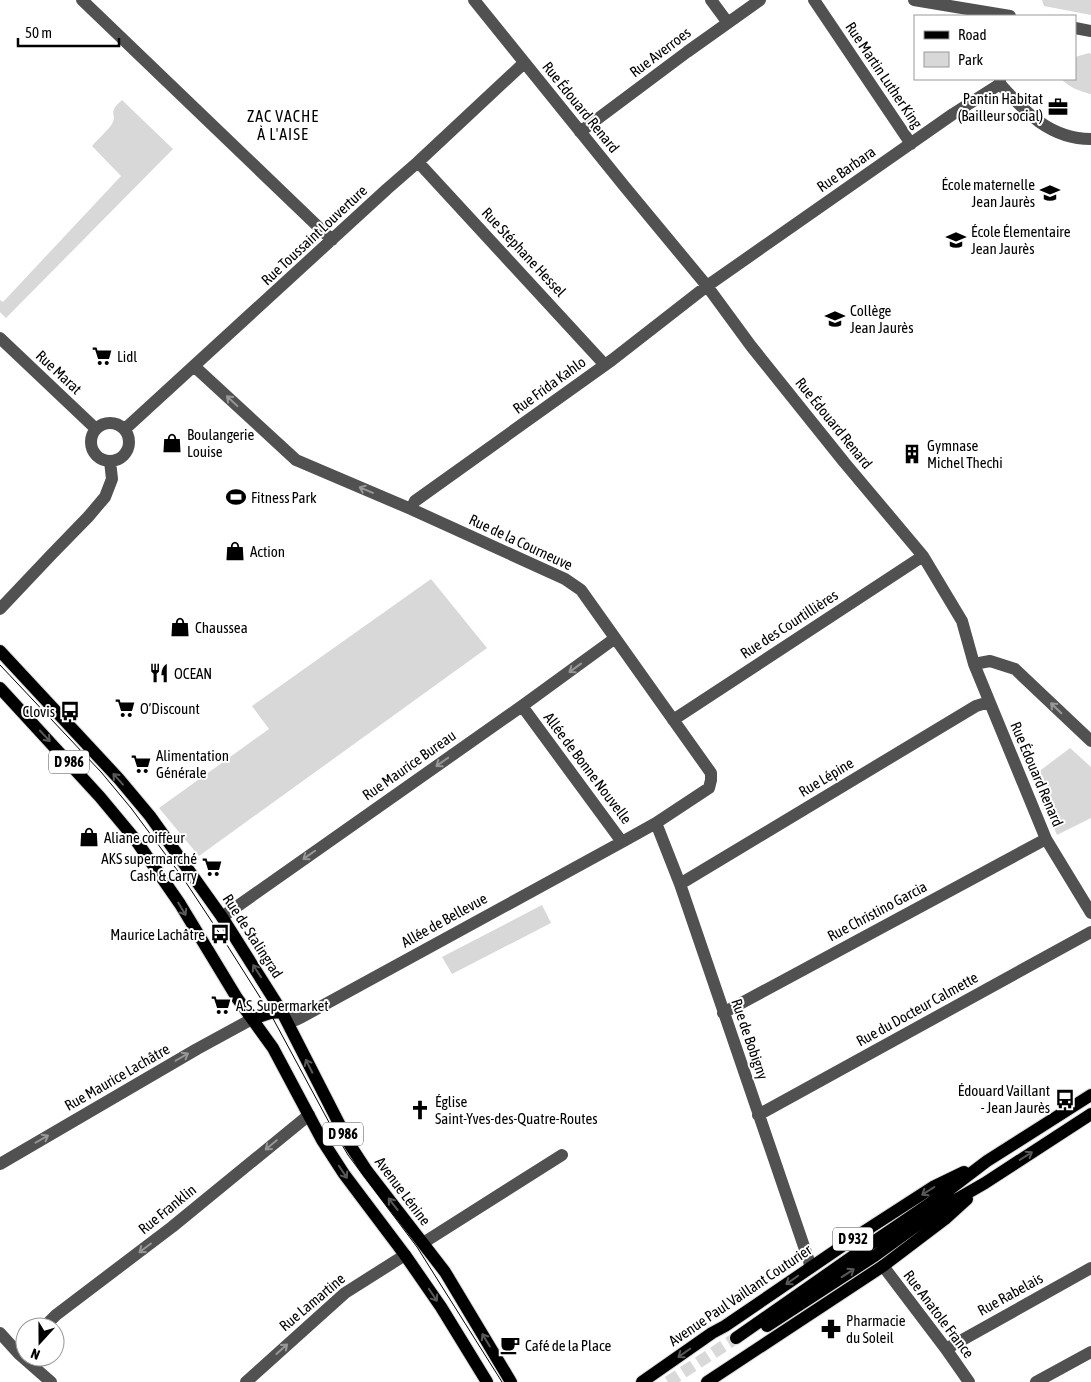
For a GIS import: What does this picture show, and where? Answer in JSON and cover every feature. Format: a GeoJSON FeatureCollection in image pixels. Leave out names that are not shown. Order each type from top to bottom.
{"type":"FeatureCollection","features":[{"type":"Feature","properties":{"kind":"main road","name":"Rue de Stalingrad"},"geometry":{"type":"LineString","coordinates":[[0,651],[119,779],[150,816],[222,917],[282,1012]]}},
{"type":"Feature","properties":{"kind":"main road","name":"D 986"},"geometry":{"type":"LineString","coordinates":[[0,688],[88,784],[135,839],[180,904],[252,1020],[273,1048],[322,1140],[344,1174],[405,1254],[441,1306],[487,1382]]}},
{"type":"Feature","properties":{"kind":"main road"},"geometry":{"type":"LineString","coordinates":[[252,1020],[270,1013],[282,1012]]}},
{"type":"Feature","properties":{"kind":"main road","name":"Avenue Lénine"},"geometry":{"type":"LineString","coordinates":[[282,1012],[350,1145],[367,1171],[446,1272],[511,1382]]}},
{"type":"Feature","properties":{"kind":"main road","name":"Avenue Paul Vaillant Couturier"},"geometry":{"type":"LineString","coordinates":[[1091,1095],[987,1161],[735,1343],[876,1255],[938,1210],[1091,1114]]}},
{"type":"Feature","properties":{"kind":"main road","name":"Avenue Paul Vaillant Couturier"},"geometry":{"type":"LineString","coordinates":[[642,1382],[712,1332],[725,1326],[933,1187],[987,1161]]}},
{"type":"Feature","properties":{"kind":"main road","name":"Avenue Paul Vaillant Couturier"},"geometry":{"type":"LineString","coordinates":[[708,1382],[883,1266],[945,1219],[985,1182]]}},
{"type":"Feature","properties":{"kind":"street"},"geometry":{"type":"LineString","coordinates":[[82,0],[332,240]]}},
{"type":"Feature","properties":{"kind":"street","name":"Rue Édouard Renard"},"geometry":{"type":"LineString","coordinates":[[474,0],[707,286],[751,346],[844,462],[923,556],[962,621],[974,664],[1046,839],[1091,913]]}},
{"type":"Feature","properties":{"kind":"street"},"geometry":{"type":"LineString","coordinates":[[711,0],[728,22]]}},
{"type":"Feature","properties":{"kind":"street","name":"Rue Averroes"},"geometry":{"type":"LineString","coordinates":[[580,132],[760,0]]}},
{"type":"Feature","properties":{"kind":"street","name":"Rue Martin Luther King"},"geometry":{"type":"LineString","coordinates":[[814,0],[911,144]]}},
{"type":"Feature","properties":{"kind":"street"},"geometry":{"type":"LineString","coordinates":[[914,0],[997,15]]}},
{"type":"Feature","properties":{"kind":"street"},"geometry":{"type":"LineString","coordinates":[[1076,28],[1091,31]]}},
{"type":"Feature","properties":{"kind":"street","name":"Rue Toussaint Louverture"},"geometry":{"type":"LineString","coordinates":[[125,430],[524,63]]}},
{"type":"Feature","properties":{"kind":"street"},"geometry":{"type":"LineString","coordinates":[[1000,81],[1022,108],[1038,122],[1060,134],[1081,139],[1091,139]]}},
{"type":"Feature","properties":{"kind":"street","name":"Rue Barbara"},"geometry":{"type":"LineString","coordinates":[[707,286],[1000,81]]}},
{"type":"Feature","properties":{"kind":"street","name":"Rue Stéphane Hessel"},"geometry":{"type":"LineString","coordinates":[[418,162],[605,365]]}},
{"type":"Feature","properties":{"kind":"street","name":"Rue Frida Kahlo"},"geometry":{"type":"LineString","coordinates":[[411,509],[415,501],[605,365],[707,286]]}},
{"type":"Feature","properties":{"kind":"street","name":"Rue Marat"},"geometry":{"type":"LineString","coordinates":[[0,338],[96,429]]}},
{"type":"Feature","properties":{"kind":"street","name":"Rue de la Courneuve"},"geometry":{"type":"LineString","coordinates":[[194,367],[296,460],[411,509],[565,579],[581,590],[711,773],[709,788],[656,822]]}},
{"type":"Feature","properties":{"kind":"street"},"geometry":{"type":"LineString","coordinates":[[114,423],[120,425],[125,430],[129,441],[126,453],[121,457],[110,461],[103,460],[94,452],[91,440],[92,434],[101,425],[114,423]]}},
{"type":"Feature","properties":{"kind":"street"},"geometry":{"type":"LineString","coordinates":[[0,610],[105,497],[112,479],[110,461]]}},
{"type":"Feature","properties":{"kind":"street","name":"Rue des Courtillières"},"geometry":{"type":"LineString","coordinates":[[673,720],[923,556]]}},
{"type":"Feature","properties":{"kind":"street","name":"Rue Maurice Bureau"},"geometry":{"type":"LineString","coordinates":[[222,917],[614,639]]}},
{"type":"Feature","properties":{"kind":"street"},"geometry":{"type":"LineString","coordinates":[[974,664],[990,661],[1015,668],[1091,742]]}},
{"type":"Feature","properties":{"kind":"street","name":"Rue Lépine"},"geometry":{"type":"LineString","coordinates":[[680,884],[967,711],[989,702]]}},
{"type":"Feature","properties":{"kind":"street","name":"Allée de Bonne Nouvelle"},"geometry":{"type":"LineString","coordinates":[[522,706],[622,842],[656,822]]}},
{"type":"Feature","properties":{"kind":"street","name":"Rue de Bobigny"},"geometry":{"type":"LineString","coordinates":[[656,822],[680,884],[811,1267]]}},
{"type":"Feature","properties":{"kind":"street","name":"Rue Christino Garcia"},"geometry":{"type":"LineString","coordinates":[[723,1014],[1046,839]]}},
{"type":"Feature","properties":{"kind":"street","name":"Allée de Bellevue"},"geometry":{"type":"LineString","coordinates":[[282,1012],[296,1020],[622,842]]}},
{"type":"Feature","properties":{"kind":"street","name":"Rue du Docteur Calmette"},"geometry":{"type":"LineString","coordinates":[[758,1115],[1091,932]]}},
{"type":"Feature","properties":{"kind":"street","name":"Rue Maurice Lachâtre"},"geometry":{"type":"LineString","coordinates":[[0,1164],[197,1049],[252,1020]]}},
{"type":"Feature","properties":{"kind":"street","name":"Rue Franklin"},"geometry":{"type":"LineString","coordinates":[[54,1317],[172,1227],[309,1115]]}},
{"type":"Feature","properties":{"kind":"street"},"geometry":{"type":"LineString","coordinates":[[423,1243],[562,1155]]}},
{"type":"Feature","properties":{"kind":"street","name":"Rue Lamartine"},"geometry":{"type":"LineString","coordinates":[[246,1382],[345,1293],[405,1254]]}},
{"type":"Feature","properties":{"kind":"street","name":"Rue Anatole France"},"geometry":{"type":"LineString","coordinates":[[883,1266],[969,1382]]}},
{"type":"Feature","properties":{"kind":"street","name":"Rue Rabelais"},"geometry":{"type":"LineString","coordinates":[[946,1349],[1091,1268]]}},
{"type":"Feature","properties":{"kind":"street"},"geometry":{"type":"LineString","coordinates":[[0,1333],[15,1345]]}},
{"type":"Feature","properties":{"kind":"street"},"geometry":{"type":"LineString","coordinates":[[1036,1382],[1091,1352]]}},
{"type":"Feature","properties":{"kind":"street"},"geometry":{"type":"LineString","coordinates":[[37,1367],[51,1382]]}},
{"type":"Feature","properties":{"kind":"green space"},"geometry":{"type":"Polygon","coordinates":[[[1042,0],[1091,0],[1091,15],[1044,6],[1042,0]]]}},
{"type":"Feature","properties":{"kind":"green space"},"geometry":{"type":"Polygon","coordinates":[[[1091,54],[1091,94],[1082,92],[1062,80],[1076,80],[1076,57],[1091,54]]]}},
{"type":"Feature","properties":{"kind":"green space"},"geometry":{"type":"Polygon","coordinates":[[[122,100],[173,149],[6,318],[0,312],[0,300],[3,302],[121,176],[92,146],[112,124],[114,118],[113,111],[122,100]]]}},
{"type":"Feature","properties":{"kind":"green space"},"geometry":{"type":"Polygon","coordinates":[[[431,579],[487,648],[199,856],[159,808],[269,729],[252,706],[431,579]]]}},
{"type":"Feature","properties":{"kind":"green space"},"geometry":{"type":"Polygon","coordinates":[[[1070,748],[1091,767],[1091,818],[1057,835],[1033,776],[1070,748]]]}},
{"type":"Feature","properties":{"kind":"green space"},"geometry":{"type":"Polygon","coordinates":[[[542,905],[551,923],[452,974],[442,957],[542,905]]]}},
{"type":"Feature","properties":{"kind":"tunnel"},"geometry":{"type":"LineString","coordinates":[[668,1382],[736,1338]]}},
{"type":"Feature","properties":{"kind":"tram line"},"geometry":{"type":"LineString","coordinates":[[0,665],[101,772],[131,808],[183,878],[270,1013],[348,1155],[417,1247],[502,1382]]}},
{"type":"Feature","properties":{"kind":"place","name":"Pantin Habitat (Bailleur social)"},"geometry":{"type":"Point","coordinates":[1058,107]}},
{"type":"Feature","properties":{"kind":"place","name":"École maternelle Jean Jaurès"},"geometry":{"type":"Point","coordinates":[1050,193]}},
{"type":"Feature","properties":{"kind":"place","name":"École Élementaire Jean Jaurès"},"geometry":{"type":"Point","coordinates":[956,240]}},
{"type":"Feature","properties":{"kind":"place","name":"Collège Jean Jaurès"},"geometry":{"type":"Point","coordinates":[835,319]}},
{"type":"Feature","properties":{"kind":"place","name":"Lidl"},"geometry":{"type":"Point","coordinates":[102,356]}},
{"type":"Feature","properties":{"kind":"place","name":"Boulangerie Louise"},"geometry":{"type":"Point","coordinates":[172,443]}},
{"type":"Feature","properties":{"kind":"place","name":"Gymnase Michel Thechi"},"geometry":{"type":"Point","coordinates":[912,454]}},
{"type":"Feature","properties":{"kind":"place","name":"Fitness Park"},"geometry":{"type":"Point","coordinates":[236,497]}},
{"type":"Feature","properties":{"kind":"place","name":"Action"},"geometry":{"type":"Point","coordinates":[235,551]}},
{"type":"Feature","properties":{"kind":"place","name":"Chaussea"},"geometry":{"type":"Point","coordinates":[180,627]}},
{"type":"Feature","properties":{"kind":"place","name":"OCEAN"},"geometry":{"type":"Point","coordinates":[159,673]}},
{"type":"Feature","properties":{"kind":"place","name":"O’Discount"},"geometry":{"type":"Point","coordinates":[125,708]}},
{"type":"Feature","properties":{"kind":"place","name":"Clovis"},"geometry":{"type":"Point","coordinates":[70,711]}},
{"type":"Feature","properties":{"kind":"place","name":"Alimentation Générale"},"geometry":{"type":"Point","coordinates":[141,764]}},
{"type":"Feature","properties":{"kind":"place","name":"Aliane coiffeur"},"geometry":{"type":"Point","coordinates":[89,837]}},
{"type":"Feature","properties":{"kind":"place","name":"AKS supermarché Cash & Carry"},"geometry":{"type":"Point","coordinates":[212,867]}},
{"type":"Feature","properties":{"kind":"place","name":"Maurice Lachâtre"},"geometry":{"type":"Point","coordinates":[220,934]}},
{"type":"Feature","properties":{"kind":"place","name":"A.S. Supermarket"},"geometry":{"type":"Point","coordinates":[221,1005]}},
{"type":"Feature","properties":{"kind":"place","name":"Édouard Vaillant - Jean Jaurès"},"geometry":{"type":"Point","coordinates":[1065,1099]}},
{"type":"Feature","properties":{"kind":"place","name":"Église Saint-Yves-des-Quatre-Routes"},"geometry":{"type":"Point","coordinates":[420,1110]}},
{"type":"Feature","properties":{"kind":"place","name":"Pharmacie du Soleil"},"geometry":{"type":"Point","coordinates":[831,1329]}},
{"type":"Feature","properties":{"kind":"place","name":"Café de la Place"},"geometry":{"type":"Point","coordinates":[510,1345]}},
{"type":"Feature","properties":{"kind":"district","name":"ZAC VACHE À L'AISE"},"geometry":{"type":"Point","coordinates":[283,125]}}]}
